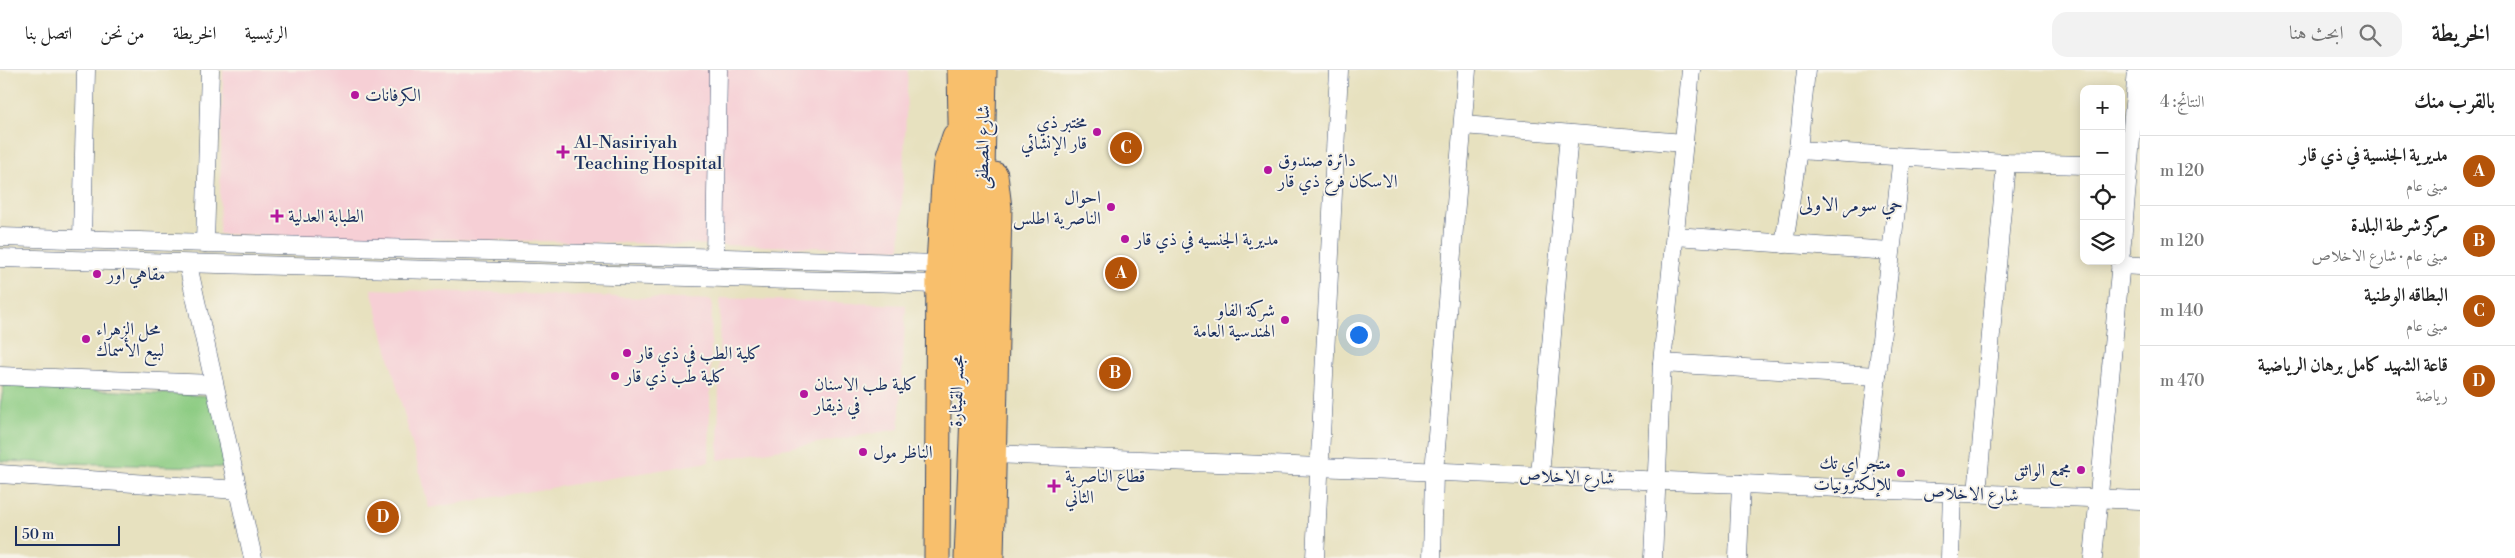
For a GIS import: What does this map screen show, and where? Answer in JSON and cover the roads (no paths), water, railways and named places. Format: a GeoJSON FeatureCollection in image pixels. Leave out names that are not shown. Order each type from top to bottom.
{"type":"FeatureCollection","features":[{"type":"Feature","properties":{"kind":"highway","name":"شارع المصطفى"},"geometry":{"type":"LineString","coordinates":[[960,70],[960,107],[972,224]]}},
{"type":"Feature","properties":{"kind":"highway","name":"شارع المصطفى"},"geometry":{"type":"LineString","coordinates":[[972,224],[984,108],[984,70]]}},
{"type":"Feature","properties":{"kind":"highway"},"geometry":{"type":"LineString","coordinates":[[937,558],[938,274],[946,163],[954,138],[960,107]]}},
{"type":"Feature","properties":{"kind":"highway"},"geometry":{"type":"LineString","coordinates":[[984,108],[999,208],[993,454],[985,557]]}},
{"type":"Feature","properties":{"kind":"highway","name":"مجسر القيثارة"},"geometry":{"type":"LineString","coordinates":[[972,224],[985,557]]}},
{"type":"Feature","properties":{"kind":"highway","name":"مجسر القيثارة"},"geometry":{"type":"LineString","coordinates":[[951,558],[972,224]]}},
{"type":"Feature","properties":{"kind":"street"},"geometry":{"type":"LineString","coordinates":[[82,238],[86,70]]}},
{"type":"Feature","properties":{"kind":"street"},"geometry":{"type":"LineString","coordinates":[[204,243],[210,70]]}},
{"type":"Feature","properties":{"kind":"street"},"geometry":{"type":"LineString","coordinates":[[716,257],[718,70]]}},
{"type":"Feature","properties":{"kind":"street"},"geometry":{"type":"LineString","coordinates":[[1315,558],[1339,70]]}},
{"type":"Feature","properties":{"kind":"street"},"geometry":{"type":"LineString","coordinates":[[1432,558],[1434,472],[1468,70]]}},
{"type":"Feature","properties":{"kind":"street"},"geometry":{"type":"LineString","coordinates":[[1653,558],[1662,363],[1691,70]]}},
{"type":"Feature","properties":{"kind":"street"},"geometry":{"type":"LineString","coordinates":[[1784,244],[1798,150],[1806,70]]}},
{"type":"Feature","properties":{"kind":"street"},"geometry":{"type":"LineString","coordinates":[[2125,220],[2137,70]]}},
{"type":"Feature","properties":{"kind":"street"},"geometry":{"type":"LineString","coordinates":[[1463,125],[1684,143]]}},
{"type":"Feature","properties":{"kind":"street"},"geometry":{"type":"LineString","coordinates":[[1540,476],[1569,134]]}},
{"type":"Feature","properties":{"kind":"street"},"geometry":{"type":"LineString","coordinates":[[1798,150],[2006,163],[2080,165]]}},
{"type":"Feature","properties":{"kind":"street"},"geometry":{"type":"LineString","coordinates":[[1864,489],[1902,157]]}},
{"type":"Feature","properties":{"kind":"street"},"geometry":{"type":"LineString","coordinates":[[1977,494],[2006,163]]}},
{"type":"Feature","properties":{"kind":"street"},"geometry":{"type":"LineString","coordinates":[[1675,236],[1890,252]]}},
{"type":"Feature","properties":{"kind":"street"},"geometry":{"type":"LineString","coordinates":[[0,237],[716,257],[938,274]]}},
{"type":"Feature","properties":{"kind":"street"},"geometry":{"type":"LineString","coordinates":[[0,258],[188,265],[938,274]]}},
{"type":"Feature","properties":{"kind":"street"},"geometry":{"type":"LineString","coordinates":[[2125,261],[2140,266]]}},
{"type":"Feature","properties":{"kind":"street"},"geometry":{"type":"LineString","coordinates":[[188,265],[253,558]]}},
{"type":"Feature","properties":{"kind":"street"},"geometry":{"type":"LineString","coordinates":[[2093,558],[2121,265]]}},
{"type":"Feature","properties":{"kind":"street"},"geometry":{"type":"LineString","coordinates":[[1662,363],[1877,376]]}},
{"type":"Feature","properties":{"kind":"street"},"geometry":{"type":"LineString","coordinates":[[0,376],[214,384]]}},
{"type":"Feature","properties":{"kind":"street","name":"شارع الاخلاص"},"geometry":{"type":"LineString","coordinates":[[993,454],[2140,500]]}},
{"type":"Feature","properties":{"kind":"street"},"geometry":{"type":"LineString","coordinates":[[0,474],[238,490]]}},
{"type":"Feature","properties":{"kind":"street"},"geometry":{"type":"LineString","coordinates":[[1738,558],[1741,484]]}},
{"type":"Feature","properties":{"kind":"street"},"geometry":{"type":"LineString","coordinates":[[1950,558],[1952,493]]}},
{"type":"Feature","properties":{"kind":"place","name":"الكرفانات"},"geometry":{"type":"Point","coordinates":[355,95]}},
{"type":"Feature","properties":{"kind":"place","name":"مختبر ذي قار الإنشائي"},"geometry":{"type":"Point","coordinates":[1097,132]}},
{"type":"Feature","properties":{"kind":"place","name":"البطاقه الوطنية"},"geometry":{"type":"Point","coordinates":[1126,148]}},
{"type":"Feature","properties":{"kind":"place","name":"Al-Nasiriyah Teaching Hospital"},"geometry":{"type":"Point","coordinates":[563,152]}},
{"type":"Feature","properties":{"kind":"place","name":"دائرة صندوق الاسكان فرع ذي قار"},"geometry":{"type":"Point","coordinates":[1268,170]}},
{"type":"Feature","properties":{"kind":"place","name":"احوال الناصرية اطلس"},"geometry":{"type":"Point","coordinates":[1111,207]}},
{"type":"Feature","properties":{"kind":"place","name":"الطبابة العدلية"},"geometry":{"type":"Point","coordinates":[277,216]}},
{"type":"Feature","properties":{"kind":"place","name":"مديرية الجنسيه في ذي قار"},"geometry":{"type":"Point","coordinates":[1125,239]}},
{"type":"Feature","properties":{"kind":"place","name":"مديرية الجنسية في ذي قار"},"geometry":{"type":"Point","coordinates":[1121,273]}},
{"type":"Feature","properties":{"kind":"place","name":"مقاهي اور"},"geometry":{"type":"Point","coordinates":[97,274]}},
{"type":"Feature","properties":{"kind":"place","name":"شركة الفاو الهندسية العامة"},"geometry":{"type":"Point","coordinates":[1285,320]}},
{"type":"Feature","properties":{"kind":"place","name":"محل الزهراء لبيع الأسماك"},"geometry":{"type":"Point","coordinates":[86,339]}},
{"type":"Feature","properties":{"kind":"place","name":"كلية الطب في ذي قار"},"geometry":{"type":"Point","coordinates":[627,353]}},
{"type":"Feature","properties":{"kind":"place","name":"مركز شرطة البلدة"},"geometry":{"type":"Point","coordinates":[1115,373]}},
{"type":"Feature","properties":{"kind":"place","name":"كلية طب ذي قار"},"geometry":{"type":"Point","coordinates":[615,376]}},
{"type":"Feature","properties":{"kind":"place","name":"كلية طب الاسنان في ذيقار"},"geometry":{"type":"Point","coordinates":[804,394]}},
{"type":"Feature","properties":{"kind":"place","name":"الناظر مول"},"geometry":{"type":"Point","coordinates":[863,452]}},
{"type":"Feature","properties":{"kind":"place","name":"مجمع الواثق"},"geometry":{"type":"Point","coordinates":[2081,470]}},
{"type":"Feature","properties":{"kind":"place","name":"متجر اي تك للإلكترونيات"},"geometry":{"type":"Point","coordinates":[1901,473]}},
{"type":"Feature","properties":{"kind":"place","name":"قطاع الناصرية الثاني"},"geometry":{"type":"Point","coordinates":[1054,486]}},
{"type":"Feature","properties":{"kind":"place","name":"قاعة الشهيد كامل برهان الرياضية"},"geometry":{"type":"Point","coordinates":[383,517]}},
{"type":"Feature","properties":{"kind":"district","name":"حي سومر الاولى"},"geometry":{"type":"Point","coordinates":[1851,205]}}]}
